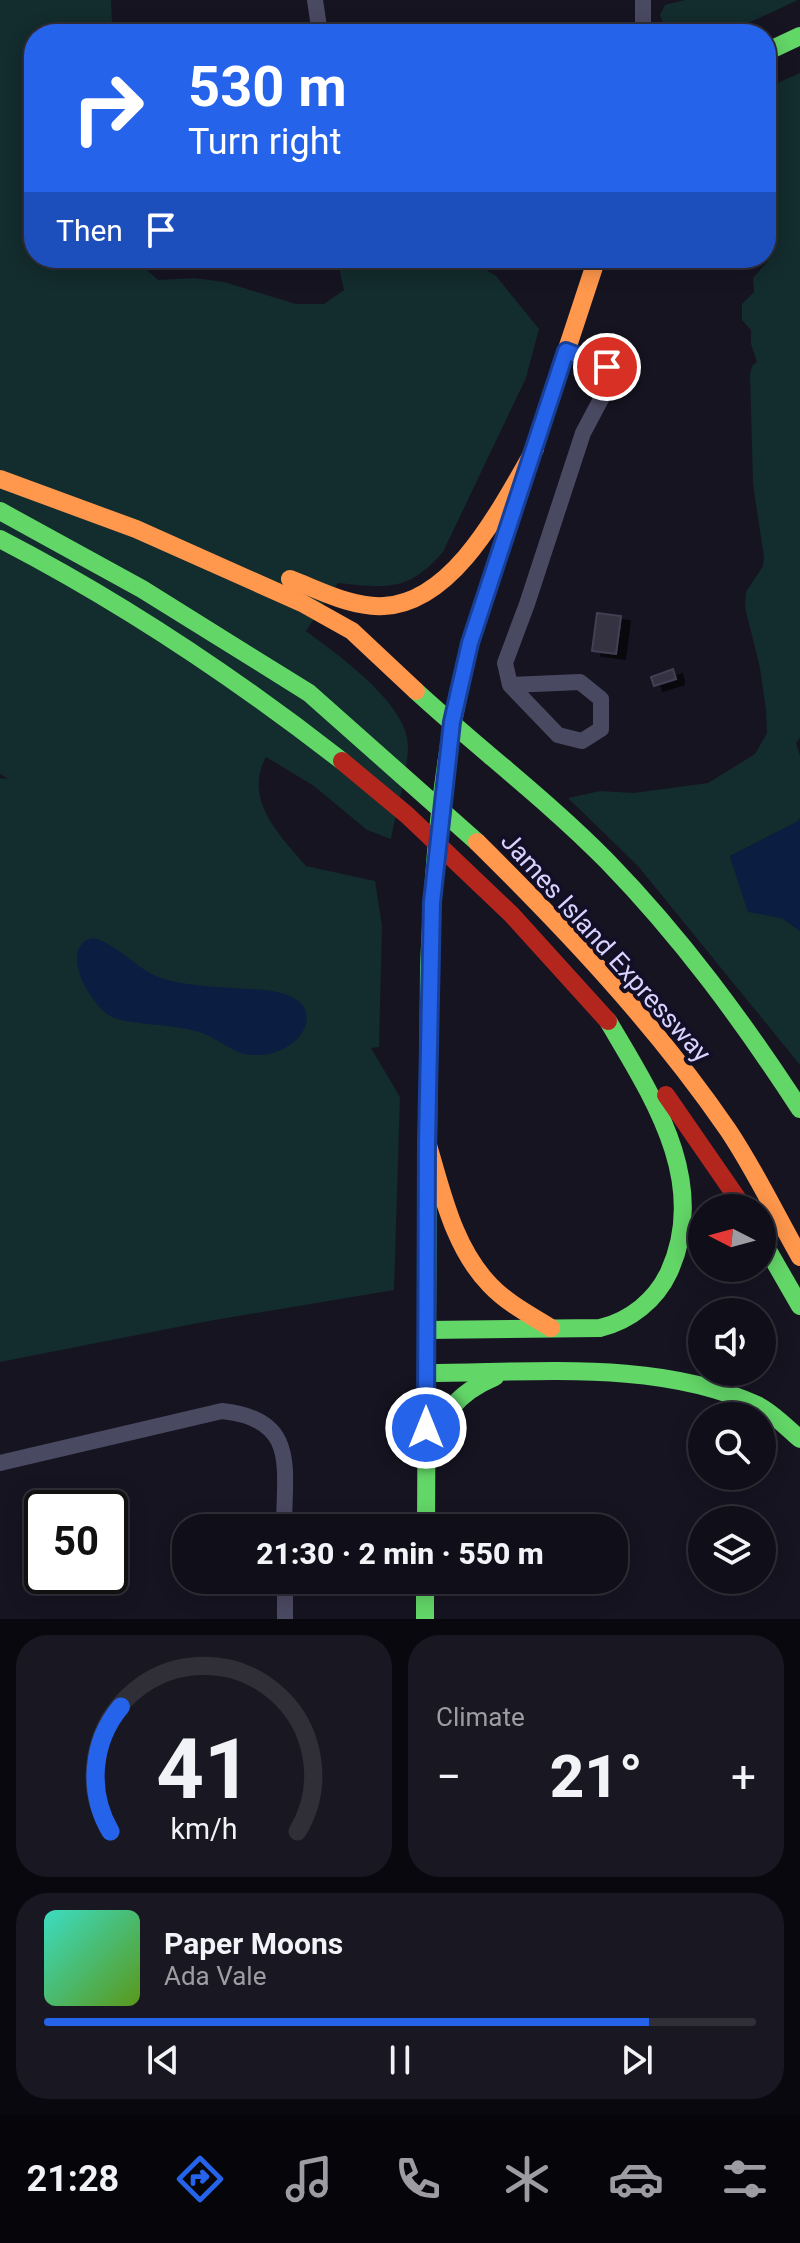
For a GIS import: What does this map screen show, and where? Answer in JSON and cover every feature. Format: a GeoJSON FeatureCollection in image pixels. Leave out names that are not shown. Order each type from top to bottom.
{"type":"FeatureCollection","features":[{"type":"Feature","properties":{"kind":"main road"},"geometry":{"type":"LineString","coordinates":[[776,47],[800,36]]}},
{"type":"Feature","properties":{"kind":"main road"},"geometry":{"type":"LineString","coordinates":[[426,1514],[427,1142],[433,878],[452,722],[470,643],[594,268]]}},
{"type":"Feature","properties":{"kind":"main road"},"geometry":{"type":"LineString","coordinates":[[0,479],[136,529],[255,566],[350,601],[384,606],[406,604],[437,586],[477,542],[535,449]]}},
{"type":"Feature","properties":{"kind":"main road","name":"James Island Expressway"},"geometry":{"type":"LineString","coordinates":[[0,511],[142,589],[309,693],[468,833],[545,909],[664,1044],[729,1132],[800,1257]]}},
{"type":"Feature","properties":{"kind":"main road"},"geometry":{"type":"LineString","coordinates":[[136,529],[334,619],[352,631],[605,859],[671,929],[750,1032],[800,1109]]}},
{"type":"Feature","properties":{"kind":"main road","name":"James Island Expressway"},"geometry":{"type":"LineString","coordinates":[[0,539],[127,609],[234,678],[297,724],[407,815],[502,905],[608,1021],[680,1111],[735,1194]]}},
{"type":"Feature","properties":{"kind":"main road"},"geometry":{"type":"LineString","coordinates":[[427,1330],[585,1330],[615,1323],[653,1300],[671,1272],[682,1231],[685,1191],[682,1168],[668,1126],[608,1021]]}},
{"type":"Feature","properties":{"kind":"main road"},"geometry":{"type":"LineString","coordinates":[[427,1142],[458,1237],[481,1276],[510,1303],[551,1328]]}},
{"type":"Feature","properties":{"kind":"main road"},"geometry":{"type":"LineString","coordinates":[[776,1264],[800,1306]]}},
{"type":"Feature","properties":{"kind":"main road"},"geometry":{"type":"LineString","coordinates":[[426,1373],[638,1373],[681,1380],[759,1406],[800,1439]]}},
{"type":"Feature","properties":{"kind":"main road"},"geometry":{"type":"LineString","coordinates":[[426,1455],[444,1414],[462,1392],[508,1373]]}},
{"type":"Feature","properties":{"kind":"main road"},"geometry":{"type":"LineString","coordinates":[[425,1594],[425,1619]]}},
{"type":"Feature","properties":{"kind":"street"},"geometry":{"type":"LineString","coordinates":[[315,0],[319,24]]}},
{"type":"Feature","properties":{"kind":"street"},"geometry":{"type":"LineString","coordinates":[[643,0],[643,24]]}},
{"type":"Feature","properties":{"kind":"street"},"geometry":{"type":"LineString","coordinates":[[510,685],[580,682],[601,699],[601,729],[582,741],[558,735],[510,685],[505,663],[583,433],[610,382],[611,374],[607,367],[566,351]]}},
{"type":"Feature","properties":{"kind":"street"},"geometry":{"type":"LineString","coordinates":[[0,1463],[222,1411],[246,1414],[272,1429],[284,1450],[284,1514]]}},
{"type":"Feature","properties":{"kind":"street"},"geometry":{"type":"LineString","coordinates":[[285,1594],[285,1619]]}},
{"type":"Feature","properties":{"kind":"green space"},"geometry":{"type":"Polygon","coordinates":[[[0,0],[111,0],[112,24],[24,24],[24,268],[145,268],[158,280],[194,278],[224,282],[296,304],[324,304],[344,290],[339,268],[483,268],[496,276],[539,329],[526,378],[443,552],[408,581],[384,586],[338,583],[306,631],[385,698],[405,732],[408,748],[404,782],[391,839],[367,830],[314,786],[266,757],[260,772],[261,802],[267,816],[306,866],[375,881],[382,926],[379,1047],[371,1048],[400,1097],[394,1290],[203,1322],[0,1362],[0,778],[8,779],[0,774],[0,0]]]}},
{"type":"Feature","properties":{"kind":"green space"},"geometry":{"type":"Polygon","coordinates":[[[685,0],[798,0],[746,24],[663,24],[660,15],[665,5],[685,0]]]}},
{"type":"Feature","properties":{"kind":"green space"},"geometry":{"type":"Polygon","coordinates":[[[800,73],[800,738],[796,743],[800,756],[800,818],[730,856],[748,911],[782,918],[800,931],[800,1065],[638,866],[568,798],[600,791],[634,793],[708,783],[755,754],[767,733],[760,668],[745,607],[746,592],[763,566],[764,557],[753,484],[750,374],[757,362],[751,344],[751,330],[742,320],[742,304],[754,292],[753,278],[762,268],[776,268],[776,84],[800,73]]]}},
{"type":"Feature","properties":{"kind":"water"},"geometry":{"type":"Polygon","coordinates":[[[800,818],[800,931],[782,918],[748,912],[730,856],[800,818]]]}},
{"type":"Feature","properties":{"kind":"water"},"geometry":{"type":"Polygon","coordinates":[[[93,938],[161,978],[287,995],[300,1003],[306,1014],[306,1026],[287,1047],[254,1055],[239,1052],[199,1032],[117,1019],[101,1009],[91,996],[78,968],[79,948],[93,938]]]}},
{"type":"Feature","properties":{"kind":"building"},"geometry":{"type":"Polygon","coordinates":[[[597,613],[621,616],[616,654],[592,651],[597,613]]]}},
{"type":"Feature","properties":{"kind":"building"},"geometry":{"type":"Polygon","coordinates":[[[673,669],[676,679],[654,686],[651,677],[673,669]]]}},
{"type":"Feature","properties":{"kind":"traffic: fast"},"geometry":{"type":"LineString","coordinates":[[776,47],[800,36]]}},
{"type":"Feature","properties":{"kind":"traffic: fast"},"geometry":{"type":"LineString","coordinates":[[0,511],[142,589],[309,693],[477,842]]}},
{"type":"Feature","properties":{"kind":"traffic: fast"},"geometry":{"type":"LineString","coordinates":[[0,539],[90,588],[176,642],[342,761]]}},
{"type":"Feature","properties":{"kind":"traffic: fast"},"geometry":{"type":"LineString","coordinates":[[426,1514],[429,968],[439,825],[461,683]]}},
{"type":"Feature","properties":{"kind":"traffic: fast"},"geometry":{"type":"LineString","coordinates":[[416,691],[561,817],[634,890],[710,980],[800,1109]]}},
{"type":"Feature","properties":{"kind":"traffic: fast"},"geometry":{"type":"LineString","coordinates":[[427,1330],[600,1328],[632,1315],[664,1282],[680,1238],[683,1205],[679,1173],[657,1110],[608,1021]]}},
{"type":"Feature","properties":{"kind":"traffic: fast"},"geometry":{"type":"LineString","coordinates":[[776,1264],[800,1306]]}},
{"type":"Feature","properties":{"kind":"traffic: fast"},"geometry":{"type":"LineString","coordinates":[[426,1373],[594,1372],[678,1381],[718,1390],[757,1405],[800,1439]]}},
{"type":"Feature","properties":{"kind":"traffic: fast"},"geometry":{"type":"LineString","coordinates":[[426,1455],[452,1408],[469,1391],[495,1377]]}},
{"type":"Feature","properties":{"kind":"traffic: fast"},"geometry":{"type":"LineString","coordinates":[[425,1594],[425,1619]]}},
{"type":"Feature","properties":{"kind":"traffic: slow"},"geometry":{"type":"LineString","coordinates":[[461,683],[470,643],[594,268]]}},
{"type":"Feature","properties":{"kind":"traffic: slow"},"geometry":{"type":"LineString","coordinates":[[290,579],[360,604],[384,606],[410,600],[455,569],[492,521],[535,449]]}},
{"type":"Feature","properties":{"kind":"traffic: slow"},"geometry":{"type":"LineString","coordinates":[[0,479],[136,529],[302,603],[352,631],[416,691]]}},
{"type":"Feature","properties":{"kind":"traffic: slow"},"geometry":{"type":"LineString","coordinates":[[477,842],[577,945],[671,1053],[738,1145],[800,1257]]}},
{"type":"Feature","properties":{"kind":"traffic: slow"},"geometry":{"type":"LineString","coordinates":[[427,1142],[450,1218],[477,1270],[504,1297],[551,1328]]}},
{"type":"Feature","properties":{"kind":"traffic: jam"},"geometry":{"type":"LineString","coordinates":[[342,761],[407,815],[512,915],[608,1021]]}},
{"type":"Feature","properties":{"kind":"traffic: jam"},"geometry":{"type":"LineString","coordinates":[[666,1095],[734,1194]]}},
{"type":"Feature","properties":{"kind":"route"},"geometry":{"type":"LineString","coordinates":[[426,1428],[429,968],[433,878],[452,722],[470,643],[566,351],[607,367]]}}]}
